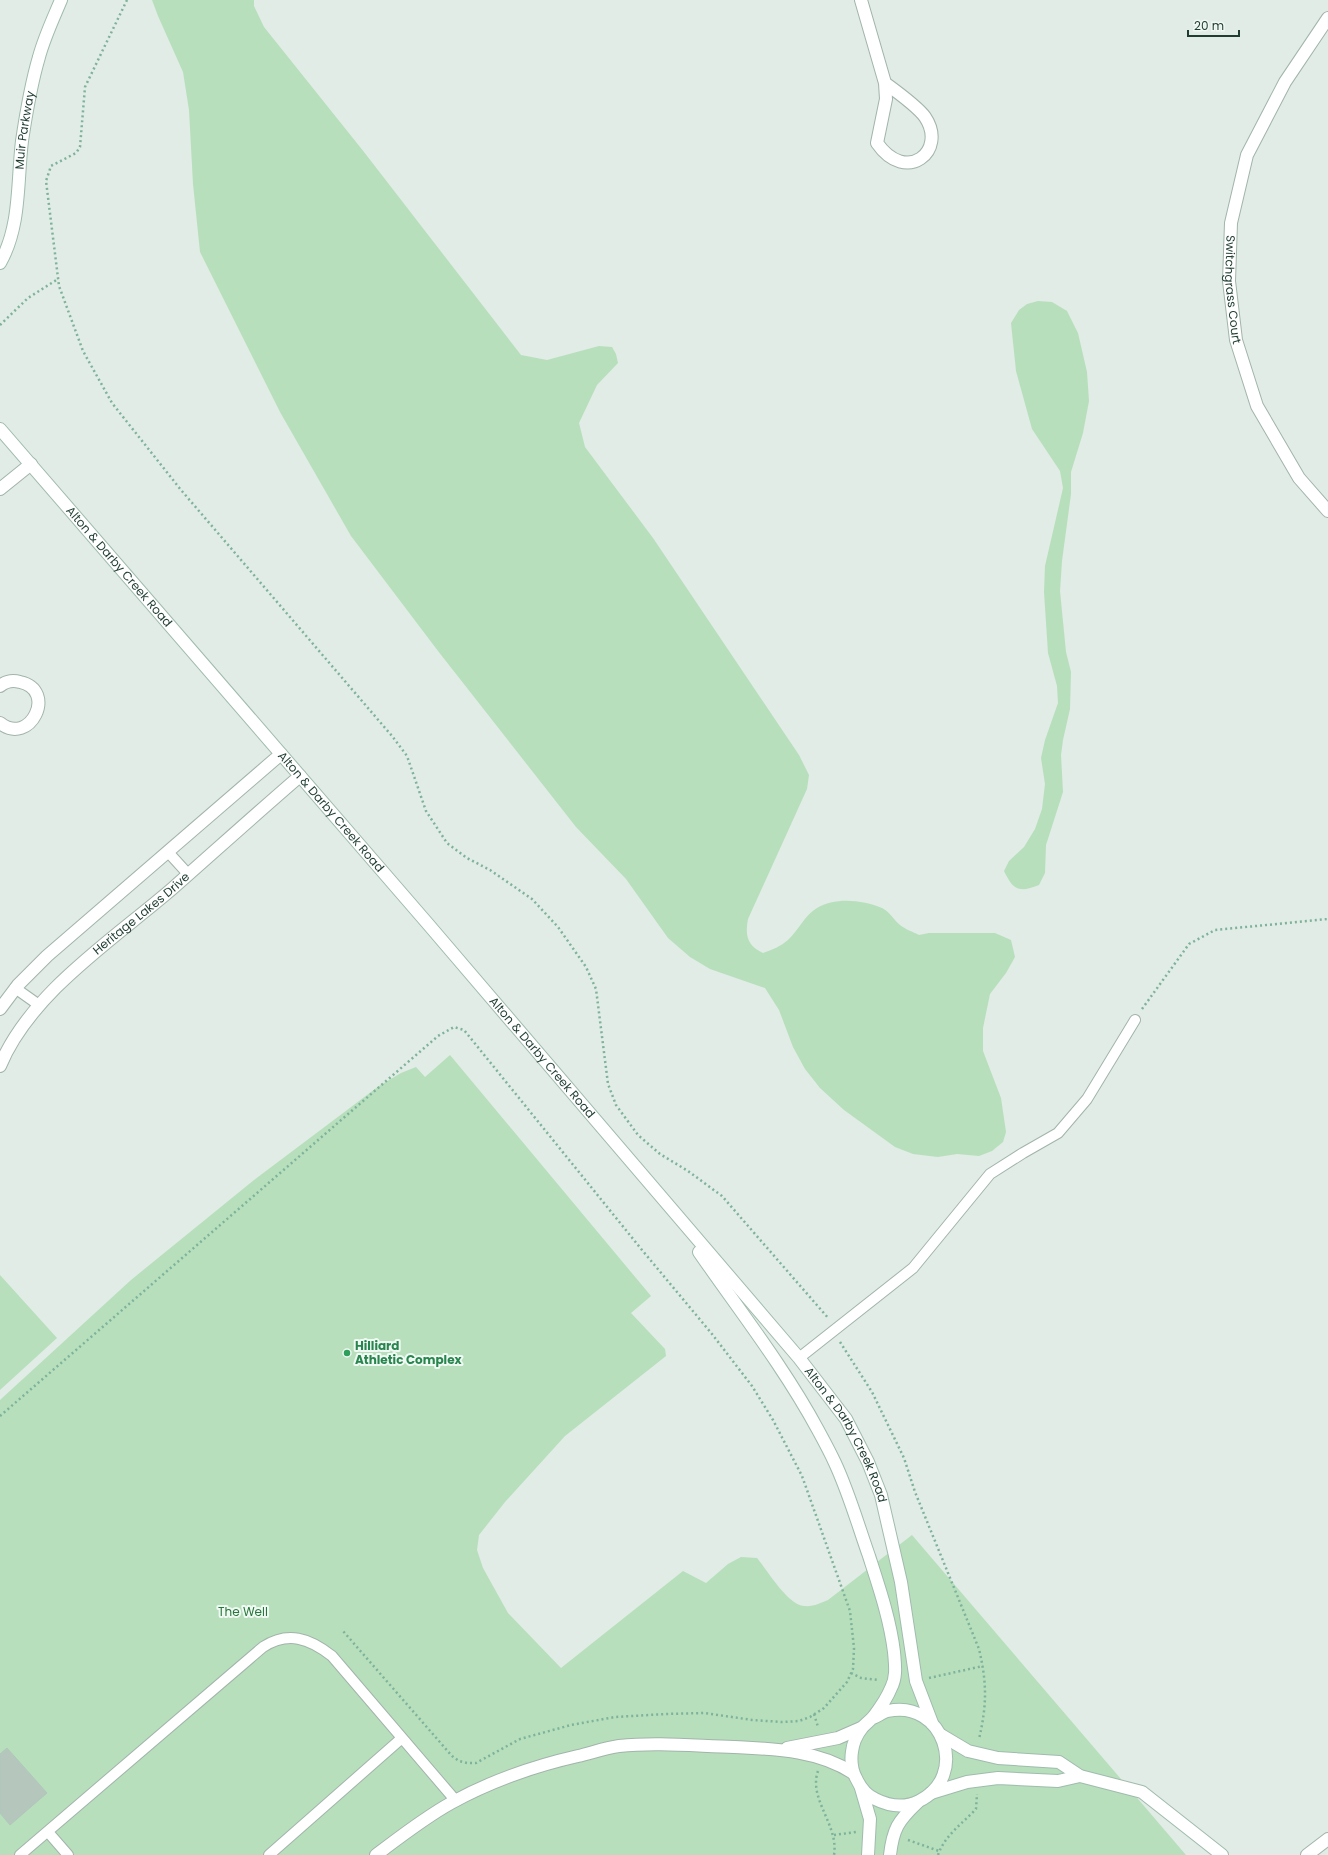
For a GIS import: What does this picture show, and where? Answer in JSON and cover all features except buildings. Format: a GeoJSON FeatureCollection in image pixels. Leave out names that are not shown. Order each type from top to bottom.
{"type":"FeatureCollection","features":[{"type":"Feature","properties":{"kind":"main road","name":"Muir Parkway"},"geometry":{"type":"LineString","coordinates":[[0,264],[5,255],[12,233],[18,204],[22,142],[39,57],[60,0]]}},
{"type":"Feature","properties":{"kind":"main road"},"geometry":{"type":"LineString","coordinates":[[861,0],[885,83],[886,99],[877,143],[884,154],[901,163],[916,162],[925,155],[931,144],[931,128],[925,116],[885,83]]}},
{"type":"Feature","properties":{"kind":"main road","name":"Switchgrass Court"},"geometry":{"type":"LineString","coordinates":[[1328,18],[1286,82],[1247,155],[1231,223],[1229,281],[1236,340],[1257,406],[1299,478],[1328,511]]}},
{"type":"Feature","properties":{"kind":"main road","name":"Alton & Darby Creek Road"},"geometry":{"type":"LineString","coordinates":[[0,429],[799,1358],[846,1419],[868,1462],[881,1495],[901,1582],[916,1681],[932,1722]]}},
{"type":"Feature","properties":{"kind":"main road"},"geometry":{"type":"LineString","coordinates":[[0,489],[30,464]]}},
{"type":"Feature","properties":{"kind":"main road"},"geometry":{"type":"LineString","coordinates":[[0,686],[3,683],[14,680],[26,683],[36,693],[39,706],[36,716],[30,723],[23,727],[6,727],[0,722]]}},
{"type":"Feature","properties":{"kind":"main road"},"geometry":{"type":"LineString","coordinates":[[0,1009],[15,988],[47,956],[281,754]]}},
{"type":"Feature","properties":{"kind":"main road","name":"Heritage Lakes Drive"},"geometry":{"type":"LineString","coordinates":[[0,1066],[6,1051],[39,1005],[72,973],[300,776]]}},
{"type":"Feature","properties":{"kind":"main road","name":"Alton & Darby Creek Road"},"geometry":{"type":"LineString","coordinates":[[660,1196],[798,1394],[835,1463],[882,1598],[894,1650],[896,1673],[892,1688],[873,1718]]}},
{"type":"Feature","properties":{"kind":"main road"},"geometry":{"type":"LineString","coordinates":[[780,1750],[838,1738],[861,1728],[873,1718],[887,1711],[903,1710],[918,1714],[932,1722],[941,1735],[946,1750],[946,1766],[941,1781],[931,1793],[918,1802],[900,1819],[892,1841],[890,1855]]}},
{"type":"Feature","properties":{"kind":"main road"},"geometry":{"type":"LineString","coordinates":[[861,1728],[854,1742],[851,1758],[853,1773],[861,1787],[870,1819],[868,1855]]}},
{"type":"Feature","properties":{"kind":"main road"},"geometry":{"type":"LineString","coordinates":[[941,1735],[968,1751],[998,1758],[1059,1762],[1080,1776],[1142,1792],[1222,1855]]}},
{"type":"Feature","properties":{"kind":"main road"},"geometry":{"type":"LineString","coordinates":[[376,1855],[412,1828],[456,1801],[495,1782],[546,1763],[618,1746],[666,1744],[780,1750],[822,1758],[841,1765],[853,1773]]}},
{"type":"Feature","properties":{"kind":"main road"},"geometry":{"type":"LineString","coordinates":[[931,1793],[966,1782],[998,1778],[1058,1781],[1080,1776]]}},
{"type":"Feature","properties":{"kind":"main road"},"geometry":{"type":"LineString","coordinates":[[861,1787],[872,1798],[887,1804],[902,1806],[918,1802]]}},
{"type":"Feature","properties":{"kind":"main road"},"geometry":{"type":"LineString","coordinates":[[1308,1855],[1328,1838]]}},
{"type":"Feature","properties":{"kind":"lane"},"geometry":{"type":"LineString","coordinates":[[168,852],[188,874]]}},
{"type":"Feature","properties":{"kind":"lane"},"geometry":{"type":"LineString","coordinates":[[15,988],[39,1005]]}},
{"type":"Feature","properties":{"kind":"lane"},"geometry":{"type":"LineString","coordinates":[[799,1358],[913,1268],[990,1174],[1023,1152],[1058,1133],[1087,1099],[1135,1020]]}},
{"type":"Feature","properties":{"kind":"lane"},"geometry":{"type":"LineString","coordinates":[[20,1855],[263,1647],[275,1639],[289,1637],[319,1646],[332,1656],[456,1801]]}},
{"type":"Feature","properties":{"kind":"lane"},"geometry":{"type":"LineString","coordinates":[[269,1855],[402,1738]]}},
{"type":"Feature","properties":{"kind":"lane"},"geometry":{"type":"LineString","coordinates":[[48,1832],[68,1855]]}},
{"type":"Feature","properties":{"kind":"path"},"geometry":{"type":"LineString","coordinates":[[127,0],[84,87],[80,147],[76,153],[51,166],[46,181],[58,279],[83,351],[112,403],[181,490],[392,736],[407,756],[426,811],[447,843],[532,898],[558,928],[586,967],[596,989],[608,1084],[616,1106],[638,1135],[660,1154],[688,1171],[722,1196],[837,1328],[836,1335],[872,1392],[904,1458],[915,1492],[979,1649],[983,1666],[986,1697],[978,1743]]}},
{"type":"Feature","properties":{"kind":"path"},"geometry":{"type":"LineString","coordinates":[[0,325],[28,298],[58,279]]}},
{"type":"Feature","properties":{"kind":"path"},"geometry":{"type":"LineString","coordinates":[[1135,1020],[1189,944],[1209,933],[1215,930],[1328,919]]}},
{"type":"Feature","properties":{"kind":"path"},"geometry":{"type":"LineString","coordinates":[[0,1416],[438,1036],[454,1027],[464,1030],[637,1244],[712,1334],[752,1386],[773,1420],[802,1476],[850,1611],[854,1648],[853,1669],[847,1682],[835,1697],[814,1714],[799,1721],[782,1722],[705,1713],[615,1717],[571,1725],[532,1735],[520,1739],[476,1763],[467,1763],[459,1761],[452,1756],[343,1631]]}},
{"type":"Feature","properties":{"kind":"path"},"geometry":{"type":"LineString","coordinates":[[925,1679],[983,1666]]}},
{"type":"Feature","properties":{"kind":"path"},"geometry":{"type":"LineString","coordinates":[[851,1673],[861,1678],[883,1681]]}},
{"type":"Feature","properties":{"kind":"path"},"geometry":{"type":"LineString","coordinates":[[814,1714],[820,1734]]}},
{"type":"Feature","properties":{"kind":"path"},"geometry":{"type":"LineString","coordinates":[[820,1767],[815,1780],[817,1792],[834,1835],[834,1855]]}},
{"type":"Feature","properties":{"kind":"path"},"geometry":{"type":"LineString","coordinates":[[938,1855],[941,1846],[953,1830],[976,1809],[978,1799],[976,1790]]}},
{"type":"Feature","properties":{"kind":"path"},"geometry":{"type":"LineString","coordinates":[[834,1835],[859,1832]]}},
{"type":"Feature","properties":{"kind":"path"},"geometry":{"type":"LineString","coordinates":[[904,1838],[939,1851]]}},
{"type":"Feature","properties":{"kind":"green space"},"geometry":{"type":"Polygon","coordinates":[[[152,0],[254,0],[254,6],[264,27],[364,152],[521,355],[547,360],[599,346],[612,347],[616,354],[618,363],[597,385],[579,423],[585,447],[653,538],[799,755],[809,775],[807,789],[748,919],[748,939],[753,947],[763,953],[766,952],[788,940],[812,911],[832,902],[849,901],[866,903],[882,908],[887,911],[900,925],[919,935],[929,933],[995,933],[1011,940],[1015,957],[1006,973],[990,994],[983,1028],[983,1051],[1001,1098],[1006,1132],[1003,1142],[992,1151],[979,1156],[957,1154],[938,1157],[913,1154],[895,1147],[844,1110],[820,1088],[805,1069],[793,1047],[779,1010],[765,988],[710,969],[690,957],[668,938],[626,879],[576,827],[438,651],[351,536],[280,412],[200,252],[193,184],[189,110],[183,72],[152,0]]]}},
{"type":"Feature","properties":{"kind":"green space"},"geometry":{"type":"Polygon","coordinates":[[[1038,301],[1052,302],[1067,311],[1078,333],[1087,372],[1089,401],[1083,433],[1071,472],[1071,494],[1062,561],[1060,591],[1066,652],[1071,672],[1070,709],[1061,755],[1063,792],[1046,845],[1045,873],[1039,885],[1022,889],[1017,888],[1010,882],[1004,871],[1009,861],[1024,847],[1035,829],[1042,809],[1045,784],[1041,758],[1045,740],[1058,703],[1057,686],[1048,653],[1044,592],[1045,566],[1063,488],[1060,471],[1032,429],[1016,371],[1011,323],[1019,310],[1027,304],[1038,301]]]}},
{"type":"Feature","properties":{"kind":"green space","name":"The Well"},"geometry":{"type":"Polygon","coordinates":[[[450,1055],[651,1296],[631,1313],[665,1349],[666,1356],[565,1436],[505,1502],[479,1535],[477,1550],[483,1568],[508,1613],[561,1668],[683,1571],[706,1583],[728,1564],[741,1557],[757,1558],[778,1586],[791,1599],[798,1604],[811,1606],[828,1600],[912,1535],[1186,1855],[0,1855],[0,1400],[131,1280],[254,1180],[379,1086],[401,1073],[416,1067],[425,1077],[450,1055]]]}},
{"type":"Feature","properties":{"kind":"green space"},"geometry":{"type":"Polygon","coordinates":[[[0,1275],[57,1338],[0,1390],[0,1275]]]}},
{"type":"Feature","properties":{"kind":"place","name":"Hilliard Athletic Complex"},"geometry":{"type":"Point","coordinates":[347,1353]}}]}
